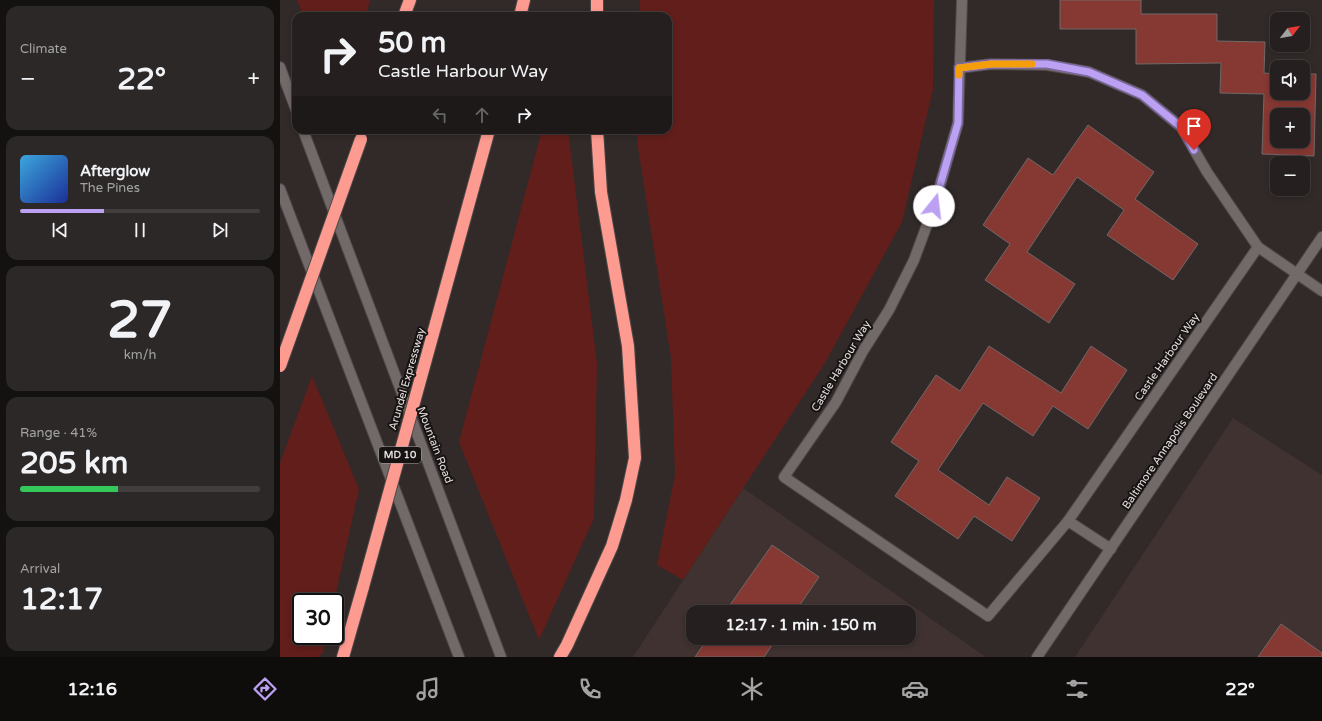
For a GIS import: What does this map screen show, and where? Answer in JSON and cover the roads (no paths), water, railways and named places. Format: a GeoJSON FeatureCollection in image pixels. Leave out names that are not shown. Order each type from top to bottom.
{"type":"FeatureCollection","features":[{"type":"Feature","properties":{"kind":"highway"},"geometry":{"type":"LineString","coordinates":[[406,12],[410,0]]}},
{"type":"Feature","properties":{"kind":"highway"},"geometry":{"type":"LineString","coordinates":[[521,12],[524,0]]}},
{"type":"Feature","properties":{"kind":"highway"},"geometry":{"type":"LineString","coordinates":[[597,0],[597,12]]}},
{"type":"Feature","properties":{"kind":"highway","name":"Arundel Expressway"},"geometry":{"type":"LineString","coordinates":[[343,657],[488,134]]}},
{"type":"Feature","properties":{"kind":"highway"},"geometry":{"type":"LineString","coordinates":[[560,657],[566,651],[612,546],[626,500],[635,458],[628,346],[601,192],[597,134]]}},
{"type":"Feature","properties":{"kind":"highway"},"geometry":{"type":"LineString","coordinates":[[280,366],[363,135]]}},
{"type":"Feature","properties":{"kind":"street","name":"Castle Harbour Way"},"geometry":{"type":"LineString","coordinates":[[962,0],[958,123],[934,206],[914,260],[889,310],[863,351],[836,402],[784,477],[988,616],[1068,521],[1258,247]]}},
{"type":"Feature","properties":{"kind":"street"},"geometry":{"type":"LineString","coordinates":[[959,68],[991,64],[1047,64],[1089,72],[1142,95],[1181,127],[1207,172],[1258,247],[1322,291]]}},
{"type":"Feature","properties":{"kind":"street"},"geometry":{"type":"LineString","coordinates":[[280,68],[292,100]]}},
{"type":"Feature","properties":{"kind":"street","name":"Mountain Road"},"geometry":{"type":"LineString","coordinates":[[305,134],[501,657]]}},
{"type":"Feature","properties":{"kind":"street"},"geometry":{"type":"LineString","coordinates":[[280,189],[459,657]]}},
{"type":"Feature","properties":{"kind":"street","name":"Baltimore Annapolis Boulevard"},"geometry":{"type":"LineString","coordinates":[[1037,657],[1322,237]]}},
{"type":"Feature","properties":{"kind":"street"},"geometry":{"type":"LineString","coordinates":[[1068,521],[1111,550]]}}]}
